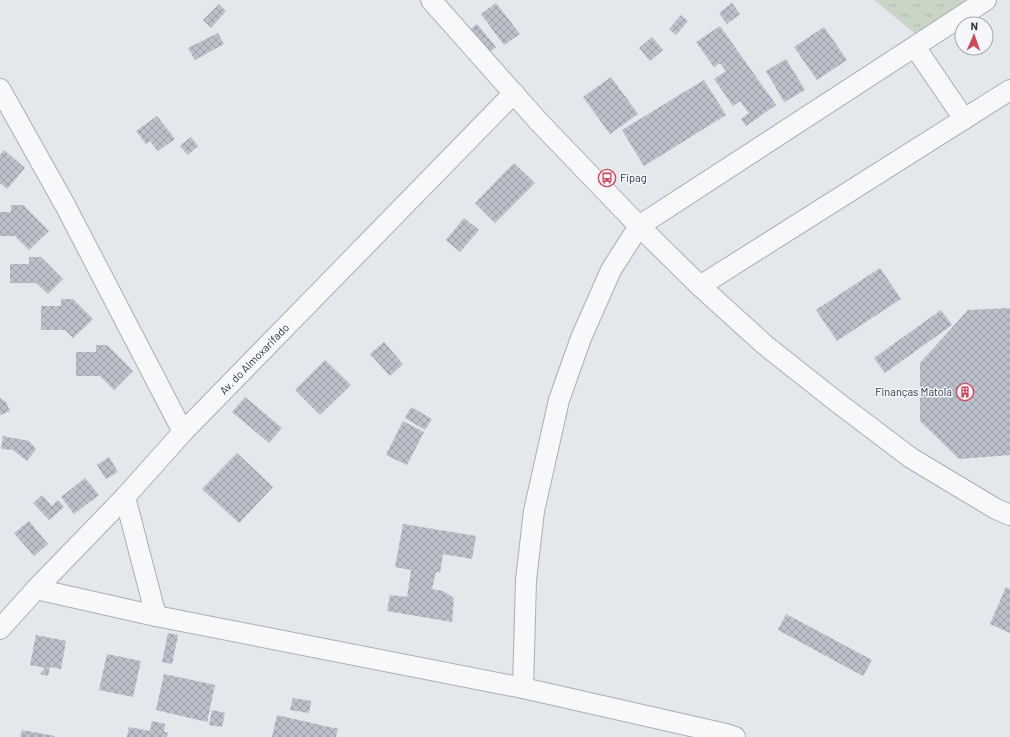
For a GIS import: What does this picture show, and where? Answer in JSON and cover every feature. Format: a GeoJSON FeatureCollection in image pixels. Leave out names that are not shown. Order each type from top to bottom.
{"type":"FeatureCollection","features":[{"type":"Feature","properties":{"kind":"street"},"geometry":{"type":"LineString","coordinates":[[431,0],[539,122],[639,226],[700,286],[765,345],[911,458],[1005,508]]}},
{"type":"Feature","properties":{"kind":"street"},"geometry":{"type":"LineString","coordinates":[[522,688],[526,580],[534,511],[559,400],[581,338],[611,270],[639,226],[986,0]]}},
{"type":"Feature","properties":{"kind":"street"},"geometry":{"type":"LineString","coordinates":[[915,47],[964,119]]}},
{"type":"Feature","properties":{"kind":"street"},"geometry":{"type":"LineString","coordinates":[[0,89],[65,205],[182,432]]}},
{"type":"Feature","properties":{"kind":"street"},"geometry":{"type":"LineString","coordinates":[[700,286],[1010,90]]}},
{"type":"Feature","properties":{"kind":"street","name":"Av. do Almoxarifado"},"geometry":{"type":"LineString","coordinates":[[0,629],[36,589],[125,497],[182,432],[514,93]]}},
{"type":"Feature","properties":{"kind":"street"},"geometry":{"type":"LineString","coordinates":[[125,497],[156,616]]}},
{"type":"Feature","properties":{"kind":"street"},"geometry":{"type":"LineString","coordinates":[[36,589],[156,616],[522,688],[735,737]]}},
{"type":"Feature","properties":{"kind":"green space"},"geometry":{"type":"Polygon","coordinates":[[[874,0],[968,0],[917,35],[874,0]]]}},
{"type":"Feature","properties":{"kind":"building"},"geometry":{"type":"Polygon","coordinates":[[[496,3],[520,34],[504,45],[481,14],[496,3]]]}},
{"type":"Feature","properties":{"kind":"building"},"geometry":{"type":"Polygon","coordinates":[[[732,3],[740,14],[727,24],[719,13],[732,3]]]}},
{"type":"Feature","properties":{"kind":"building"},"geometry":{"type":"Polygon","coordinates":[[[219,4],[226,11],[211,28],[203,20],[219,4]]]}},
{"type":"Feature","properties":{"kind":"building"},"geometry":{"type":"Polygon","coordinates":[[[681,15],[688,21],[676,35],[669,29],[681,15]]]}},
{"type":"Feature","properties":{"kind":"building"},"geometry":{"type":"Polygon","coordinates":[[[477,24],[496,47],[486,55],[467,32],[477,24]]]}},
{"type":"Feature","properties":{"kind":"building"},"geometry":{"type":"Polygon","coordinates":[[[720,26],[776,105],[746,126],[741,119],[749,113],[740,101],[733,106],[714,79],[726,71],[720,63],[714,67],[696,42],[720,26]]]}},
{"type":"Feature","properties":{"kind":"building"},"geometry":{"type":"Polygon","coordinates":[[[824,27],[847,60],[817,80],[794,47],[824,27]]]}},
{"type":"Feature","properties":{"kind":"building"},"geometry":{"type":"Polygon","coordinates":[[[218,33],[224,44],[195,60],[188,48],[218,33]]]}},
{"type":"Feature","properties":{"kind":"building"},"geometry":{"type":"Polygon","coordinates":[[[652,37],[663,50],[650,61],[639,48],[652,37]]]}},
{"type":"Feature","properties":{"kind":"building"},"geometry":{"type":"Polygon","coordinates":[[[786,59],[805,90],[784,102],[766,71],[786,59]]]}},
{"type":"Feature","properties":{"kind":"building"},"geometry":{"type":"Polygon","coordinates":[[[611,77],[638,114],[610,134],[583,97],[611,77]]]}},
{"type":"Feature","properties":{"kind":"building"},"geometry":{"type":"Polygon","coordinates":[[[704,80],[726,115],[644,166],[622,130],[704,80]]]}},
{"type":"Feature","properties":{"kind":"building"},"geometry":{"type":"Polygon","coordinates":[[[157,116],[175,139],[158,151],[150,141],[146,144],[136,131],[157,116]]]}},
{"type":"Feature","properties":{"kind":"building"},"geometry":{"type":"Polygon","coordinates":[[[191,137],[198,146],[188,155],[180,146],[191,137]]]}},
{"type":"Feature","properties":{"kind":"building"},"geometry":{"type":"Polygon","coordinates":[[[4,150],[25,168],[7,189],[0,183],[0,155],[4,150]]]}},
{"type":"Feature","properties":{"kind":"building"},"geometry":{"type":"Polygon","coordinates":[[[514,163],[535,183],[495,223],[475,203],[514,163]]]}},
{"type":"Feature","properties":{"kind":"building"},"geometry":{"type":"Polygon","coordinates":[[[11,205],[23,205],[49,231],[29,250],[15,236],[0,236],[0,212],[11,212],[11,205]]]}},
{"type":"Feature","properties":{"kind":"building"},"geometry":{"type":"Polygon","coordinates":[[[464,218],[479,230],[460,252],[446,240],[464,218]]]}},
{"type":"Feature","properties":{"kind":"building"},"geometry":{"type":"Polygon","coordinates":[[[29,257],[41,257],[63,279],[48,294],[36,283],[10,283],[10,264],[29,264],[29,257]]]}},
{"type":"Feature","properties":{"kind":"building"},"geometry":{"type":"Polygon","coordinates":[[[880,268],[901,299],[837,341],[816,310],[880,268]]]}},
{"type":"Feature","properties":{"kind":"building"},"geometry":{"type":"Polygon","coordinates":[[[61,299],[73,299],[93,319],[73,338],[65,330],[41,330],[41,306],[61,306],[61,299]]]}},
{"type":"Feature","properties":{"kind":"building","name":"Finanças Matola"},"geometry":{"type":"Polygon","coordinates":[[[1010,308],[1010,455],[959,459],[920,421],[920,363],[968,310],[1010,308]]]}},
{"type":"Feature","properties":{"kind":"building"},"geometry":{"type":"Polygon","coordinates":[[[941,310],[952,325],[885,373],[874,358],[941,310]]]}},
{"type":"Feature","properties":{"kind":"building"},"geometry":{"type":"Polygon","coordinates":[[[384,342],[403,364],[390,376],[370,354],[384,342]]]}},
{"type":"Feature","properties":{"kind":"building"},"geometry":{"type":"Polygon","coordinates":[[[96,345],[107,345],[133,371],[114,390],[100,376],[76,376],[76,352],[96,352],[96,345]]]}},
{"type":"Feature","properties":{"kind":"building"},"geometry":{"type":"Polygon","coordinates":[[[325,360],[351,385],[320,415],[295,390],[325,360]]]}},
{"type":"Feature","properties":{"kind":"building"},"geometry":{"type":"Polygon","coordinates":[[[245,397],[282,428],[269,443],[232,412],[245,397]]]}},
{"type":"Feature","properties":{"kind":"building"},"geometry":{"type":"Polygon","coordinates":[[[0,398],[6,402],[10,411],[0,415],[0,398]]]}},
{"type":"Feature","properties":{"kind":"building"},"geometry":{"type":"Polygon","coordinates":[[[411,407],[432,419],[425,430],[405,418],[411,407]]]}},
{"type":"Feature","properties":{"kind":"building"},"geometry":{"type":"Polygon","coordinates":[[[403,421],[424,432],[407,465],[386,455],[403,421]]]}},
{"type":"Feature","properties":{"kind":"building"},"geometry":{"type":"Polygon","coordinates":[[[3,436],[29,441],[36,449],[27,461],[13,450],[1,449],[3,436]]]}},
{"type":"Feature","properties":{"kind":"building"},"geometry":{"type":"Polygon","coordinates":[[[237,453],[273,487],[239,523],[202,489],[237,453]]]}},
{"type":"Feature","properties":{"kind":"building"},"geometry":{"type":"Polygon","coordinates":[[[109,457],[118,472],[106,479],[97,465],[109,457]]]}},
{"type":"Feature","properties":{"kind":"building"},"geometry":{"type":"Polygon","coordinates":[[[85,478],[99,495],[74,514],[61,497],[85,478]]]}},
{"type":"Feature","properties":{"kind":"building"},"geometry":{"type":"Polygon","coordinates":[[[42,495],[52,506],[58,500],[64,507],[49,520],[33,503],[42,495]]]}},
{"type":"Feature","properties":{"kind":"building"},"geometry":{"type":"Polygon","coordinates":[[[29,521],[48,544],[34,556],[14,533],[29,521]]]}},
{"type":"Feature","properties":{"kind":"building"},"geometry":{"type":"Polygon","coordinates":[[[403,524],[476,536],[472,559],[443,554],[440,573],[436,572],[432,589],[443,591],[454,598],[452,622],[387,611],[390,595],[407,597],[411,570],[395,567],[403,524]]]}},
{"type":"Feature","properties":{"kind":"building"},"geometry":{"type":"Polygon","coordinates":[[[1006,587],[1010,589],[1010,633],[990,624],[1006,587]]]}},
{"type":"Feature","properties":{"kind":"building"},"geometry":{"type":"Polygon","coordinates":[[[786,614],[872,660],[863,676],[778,630],[786,614]]]}},
{"type":"Feature","properties":{"kind":"building"},"geometry":{"type":"Polygon","coordinates":[[[168,633],[178,635],[172,664],[162,662],[168,633]]]}},
{"type":"Feature","properties":{"kind":"building"},"geometry":{"type":"Polygon","coordinates":[[[36,635],[66,641],[61,669],[50,667],[48,676],[40,674],[45,668],[30,665],[36,635]]]}},
{"type":"Feature","properties":{"kind":"building"},"geometry":{"type":"Polygon","coordinates":[[[107,654],[141,661],[133,697],[99,690],[107,654]]]}},
{"type":"Feature","properties":{"kind":"building"},"geometry":{"type":"Polygon","coordinates":[[[164,674],[215,685],[207,722],[156,710],[164,674]]]}},
{"type":"Feature","properties":{"kind":"building"},"geometry":{"type":"Polygon","coordinates":[[[293,698],[311,701],[309,713],[290,710],[293,698]]]}},
{"type":"Feature","properties":{"kind":"building"},"geometry":{"type":"Polygon","coordinates":[[[212,710],[225,713],[222,727],[209,725],[212,710]]]}},
{"type":"Feature","properties":{"kind":"building"},"geometry":{"type":"Polygon","coordinates":[[[277,715],[338,729],[336,737],[272,737],[277,715]]]}},
{"type":"Feature","properties":{"kind":"building"},"geometry":{"type":"Polygon","coordinates":[[[152,721],[165,724],[164,732],[168,732],[167,737],[127,737],[129,727],[150,731],[152,721]]]}},
{"type":"Feature","properties":{"kind":"building"},"geometry":{"type":"Polygon","coordinates":[[[22,730],[55,736],[55,737],[20,737],[22,730]]]}},
{"type":"Feature","properties":{"kind":"place","name":"Fipag"},"geometry":{"type":"Point","coordinates":[607,178]}},
{"type":"Feature","properties":{"kind":"place","name":"Finanças Matola"},"geometry":{"type":"Point","coordinates":[965,392]}}]}
